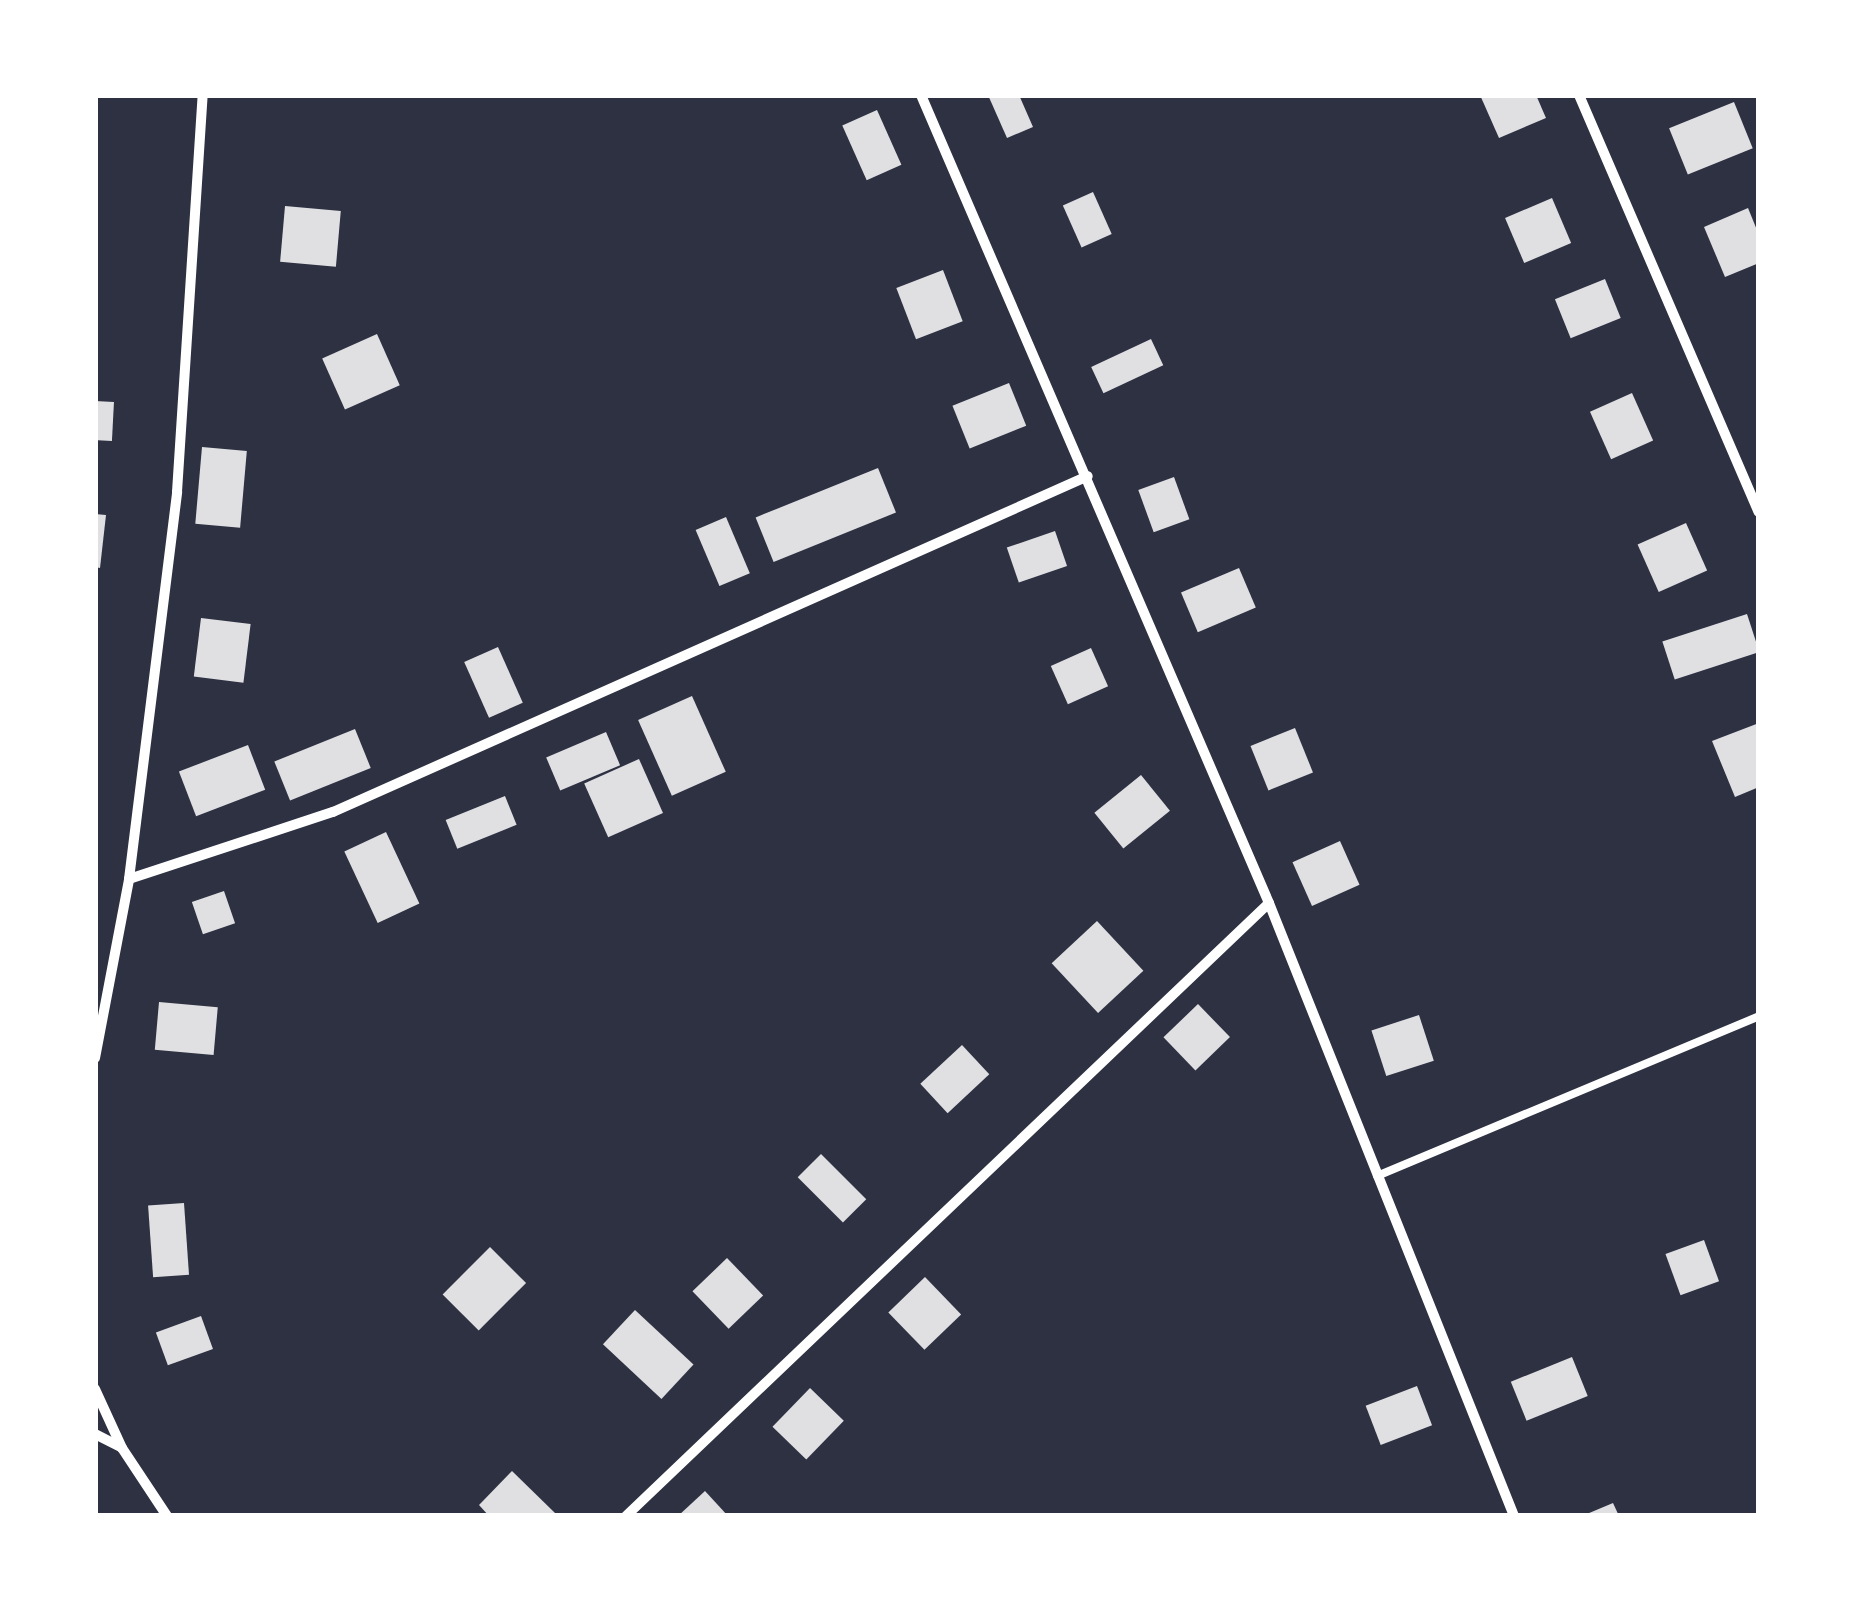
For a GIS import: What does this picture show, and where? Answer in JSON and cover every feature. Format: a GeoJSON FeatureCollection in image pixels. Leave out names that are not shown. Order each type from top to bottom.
{"type":"FeatureCollection","features":[{"type":"Feature","properties":{"kind":"street"},"geometry":{"type":"LineString","coordinates":[[95,1058],[129,880],[176,492],[203,95]]}},
{"type":"Feature","properties":{"kind":"street"},"geometry":{"type":"LineString","coordinates":[[921,95],[1270,903],[1514,1516]]}},
{"type":"Feature","properties":{"kind":"street"},"geometry":{"type":"LineString","coordinates":[[1580,95],[1759,512]]}},
{"type":"Feature","properties":{"kind":"street"},"geometry":{"type":"LineString","coordinates":[[129,880],[333,812],[1088,476]]}},
{"type":"Feature","properties":{"kind":"street"},"geometry":{"type":"LineString","coordinates":[[626,1516],[1270,903]]}},
{"type":"Feature","properties":{"kind":"street"},"geometry":{"type":"LineString","coordinates":[[95,1389],[122,1448],[167,1516]]}},
{"type":"Feature","properties":{"kind":"street"},"geometry":{"type":"LineString","coordinates":[[95,1434],[122,1448]]}},
{"type":"Feature","properties":{"kind":"lane"},"geometry":{"type":"LineString","coordinates":[[1377,1176],[1759,1016]]}},
{"type":"Feature","properties":{"kind":"building"},"geometry":{"type":"Polygon","coordinates":[[[988,95],[1019,95],[1033,127],[1007,138],[988,95]]]}},
{"type":"Feature","properties":{"kind":"building"},"geometry":{"type":"Polygon","coordinates":[[[1480,95],[1536,95],[1546,118],[1499,138],[1480,95]]]}},
{"type":"Feature","properties":{"kind":"building"},"geometry":{"type":"Polygon","coordinates":[[[1734,102],[1753,148],[1688,175],[1669,128],[1734,102]]]}},
{"type":"Feature","properties":{"kind":"building"},"geometry":{"type":"Polygon","coordinates":[[[877,110],[901,165],[867,180],[842,125],[877,110]]]}},
{"type":"Feature","properties":{"kind":"building"},"geometry":{"type":"Polygon","coordinates":[[[1093,192],[1112,234],[1082,247],[1063,205],[1093,192]]]}},
{"type":"Feature","properties":{"kind":"building"},"geometry":{"type":"Polygon","coordinates":[[[1552,198],[1571,243],[1524,263],[1505,218],[1552,198]]]}},
{"type":"Feature","properties":{"kind":"building"},"geometry":{"type":"Polygon","coordinates":[[[285,206],[341,211],[336,267],[280,262],[285,206]]]}},
{"type":"Feature","properties":{"kind":"building"},"geometry":{"type":"Polygon","coordinates":[[[1748,208],[1759,235],[1759,263],[1725,277],[1704,227],[1748,208]]]}},
{"type":"Feature","properties":{"kind":"building"},"geometry":{"type":"Polygon","coordinates":[[[943,270],[963,321],[916,339],[896,288],[943,270]]]}},
{"type":"Feature","properties":{"kind":"building"},"geometry":{"type":"Polygon","coordinates":[[[1605,279],[1621,318],[1571,338],[1555,299],[1605,279]]]}},
{"type":"Feature","properties":{"kind":"building"},"geometry":{"type":"Polygon","coordinates":[[[377,334],[400,385],[345,410],[322,358],[377,334]]]}},
{"type":"Feature","properties":{"kind":"building"},"geometry":{"type":"Polygon","coordinates":[[[1151,339],[1163,365],[1103,393],[1091,367],[1151,339]]]}},
{"type":"Feature","properties":{"kind":"building"},"geometry":{"type":"Polygon","coordinates":[[[1009,383],[1026,426],[970,449],[952,406],[1009,383]]]}},
{"type":"Feature","properties":{"kind":"building"},"geometry":{"type":"Polygon","coordinates":[[[1632,393],[1653,441],[1611,459],[1590,412],[1632,393]]]}},
{"type":"Feature","properties":{"kind":"building"},"geometry":{"type":"Polygon","coordinates":[[[95,401],[114,402],[112,441],[95,440],[95,401]]]}},
{"type":"Feature","properties":{"kind":"building"},"geometry":{"type":"Polygon","coordinates":[[[202,447],[247,451],[240,528],[195,524],[202,447]]]}},
{"type":"Feature","properties":{"kind":"building"},"geometry":{"type":"Polygon","coordinates":[[[878,468],[896,513],[774,562],[756,517],[878,468]]]}},
{"type":"Feature","properties":{"kind":"building"},"geometry":{"type":"Polygon","coordinates":[[[1174,477],[1189,519],[1154,532],[1138,490],[1174,477]]]}},
{"type":"Feature","properties":{"kind":"building"},"geometry":{"type":"Polygon","coordinates":[[[95,514],[106,515],[100,568],[95,567],[95,514]]]}},
{"type":"Feature","properties":{"kind":"building"},"geometry":{"type":"Polygon","coordinates":[[[726,517],[750,573],[719,586],[696,530],[726,517]]]}},
{"type":"Feature","properties":{"kind":"building"},"geometry":{"type":"Polygon","coordinates":[[[1686,523],[1707,571],[1659,592],[1638,545],[1686,523]]]}},
{"type":"Feature","properties":{"kind":"building"},"geometry":{"type":"Polygon","coordinates":[[[1055,531],[1067,566],[1019,583],[1007,548],[1055,531]]]}},
{"type":"Feature","properties":{"kind":"building"},"geometry":{"type":"Polygon","coordinates":[[[1239,568],[1256,608],[1198,632],[1181,593],[1239,568]]]}},
{"type":"Feature","properties":{"kind":"building"},"geometry":{"type":"Polygon","coordinates":[[[1747,614],[1759,652],[1675,680],[1662,642],[1747,614]]]}},
{"type":"Feature","properties":{"kind":"building"},"geometry":{"type":"Polygon","coordinates":[[[201,618],[251,624],[243,683],[194,677],[201,618]]]}},
{"type":"Feature","properties":{"kind":"building"},"geometry":{"type":"Polygon","coordinates":[[[498,647],[523,703],[489,718],[464,662],[498,647]]]}},
{"type":"Feature","properties":{"kind":"building"},"geometry":{"type":"Polygon","coordinates":[[[1091,648],[1108,686],[1068,704],[1051,666],[1091,648]]]}},
{"type":"Feature","properties":{"kind":"building"},"geometry":{"type":"Polygon","coordinates":[[[692,696],[726,772],[672,796],[638,720],[692,696]]]}},
{"type":"Feature","properties":{"kind":"building"},"geometry":{"type":"Polygon","coordinates":[[[1759,723],[1759,787],[1735,797],[1712,741],[1759,723]]]}},
{"type":"Feature","properties":{"kind":"building"},"geometry":{"type":"Polygon","coordinates":[[[1295,728],[1313,773],[1268,790],[1250,746],[1295,728]]]}},
{"type":"Feature","properties":{"kind":"building"},"geometry":{"type":"Polygon","coordinates":[[[355,729],[371,768],[290,801],[274,762],[355,729]]]}},
{"type":"Feature","properties":{"kind":"building"},"geometry":{"type":"Polygon","coordinates":[[[606,732],[620,765],[560,791],[546,757],[606,732]]]}},
{"type":"Feature","properties":{"kind":"building"},"geometry":{"type":"Polygon","coordinates":[[[248,745],[265,790],[196,816],[179,772],[248,745]]]}},
{"type":"Feature","properties":{"kind":"building"},"geometry":{"type":"Polygon","coordinates":[[[639,759],[663,813],[608,837],[584,783],[639,759]]]}},
{"type":"Feature","properties":{"kind":"building"},"geometry":{"type":"Polygon","coordinates":[[[1141,775],[1170,811],[1123,849],[1094,813],[1141,775]]]}},
{"type":"Feature","properties":{"kind":"building"},"geometry":{"type":"Polygon","coordinates":[[[505,796],[517,825],[457,849],[446,820],[505,796]]]}},
{"type":"Feature","properties":{"kind":"building"},"geometry":{"type":"Polygon","coordinates":[[[386,832],[419,904],[378,923],[344,851],[386,832]]]}},
{"type":"Feature","properties":{"kind":"building"},"geometry":{"type":"Polygon","coordinates":[[[1340,841],[1360,885],[1312,906],[1292,862],[1340,841]]]}},
{"type":"Feature","properties":{"kind":"building"},"geometry":{"type":"Polygon","coordinates":[[[224,891],[235,923],[203,934],[192,902],[224,891]]]}},
{"type":"Feature","properties":{"kind":"building"},"geometry":{"type":"Polygon","coordinates":[[[1097,921],[1143,971],[1098,1013],[1052,963],[1097,921]]]}},
{"type":"Feature","properties":{"kind":"building"},"geometry":{"type":"Polygon","coordinates":[[[159,1002],[218,1007],[214,1055],[155,1050],[159,1002]]]}},
{"type":"Feature","properties":{"kind":"building"},"geometry":{"type":"Polygon","coordinates":[[[1198,1004],[1230,1037],[1195,1070],[1163,1037],[1198,1004]]]}},
{"type":"Feature","properties":{"kind":"building"},"geometry":{"type":"Polygon","coordinates":[[[1419,1015],[1434,1061],[1386,1076],[1371,1030],[1419,1015]]]}},
{"type":"Feature","properties":{"kind":"building"},"geometry":{"type":"Polygon","coordinates":[[[962,1045],[989,1074],[948,1113],[920,1084],[962,1045]]]}},
{"type":"Feature","properties":{"kind":"building"},"geometry":{"type":"Polygon","coordinates":[[[821,1154],[866,1199],[843,1223],[798,1177],[821,1154]]]}},
{"type":"Feature","properties":{"kind":"building"},"geometry":{"type":"Polygon","coordinates":[[[184,1203],[189,1275],[153,1277],[148,1206],[184,1203]]]}},
{"type":"Feature","properties":{"kind":"building"},"geometry":{"type":"Polygon","coordinates":[[[1704,1240],[1719,1281],[1681,1295],[1665,1254],[1704,1240]]]}},
{"type":"Feature","properties":{"kind":"building"},"geometry":{"type":"Polygon","coordinates":[[[490,1247],[526,1283],[479,1330],[443,1294],[490,1247]]]}},
{"type":"Feature","properties":{"kind":"building"},"geometry":{"type":"Polygon","coordinates":[[[727,1258],[763,1295],[729,1329],[692,1291],[727,1258]]]}},
{"type":"Feature","properties":{"kind":"building"},"geometry":{"type":"Polygon","coordinates":[[[925,1277],[961,1314],[924,1350],[888,1312],[925,1277]]]}},
{"type":"Feature","properties":{"kind":"building"},"geometry":{"type":"Polygon","coordinates":[[[635,1310],[694,1365],[661,1399],[603,1344],[635,1310]]]}},
{"type":"Feature","properties":{"kind":"building"},"geometry":{"type":"Polygon","coordinates":[[[201,1316],[213,1349],[168,1365],[156,1332],[201,1316]]]}},
{"type":"Feature","properties":{"kind":"building"},"geometry":{"type":"Polygon","coordinates":[[[1572,1357],[1588,1396],[1527,1421],[1511,1382],[1572,1357]]]}},
{"type":"Feature","properties":{"kind":"building"},"geometry":{"type":"Polygon","coordinates":[[[1417,1386],[1432,1425],[1381,1445],[1366,1406],[1417,1386]]]}},
{"type":"Feature","properties":{"kind":"building"},"geometry":{"type":"Polygon","coordinates":[[[810,1388],[844,1421],[806,1459],[772,1427],[810,1388]]]}},
{"type":"Feature","properties":{"kind":"building"},"geometry":{"type":"Polygon","coordinates":[[[512,1471],[555,1513],[553,1516],[489,1516],[479,1505],[512,1471]]]}},
{"type":"Feature","properties":{"kind":"building"},"geometry":{"type":"Polygon","coordinates":[[[705,1491],[728,1516],[678,1516],[705,1491]]]}},
{"type":"Feature","properties":{"kind":"building"},"geometry":{"type":"Polygon","coordinates":[[[1613,1503],[1619,1516],[1582,1516],[1613,1503]]]}}]}
